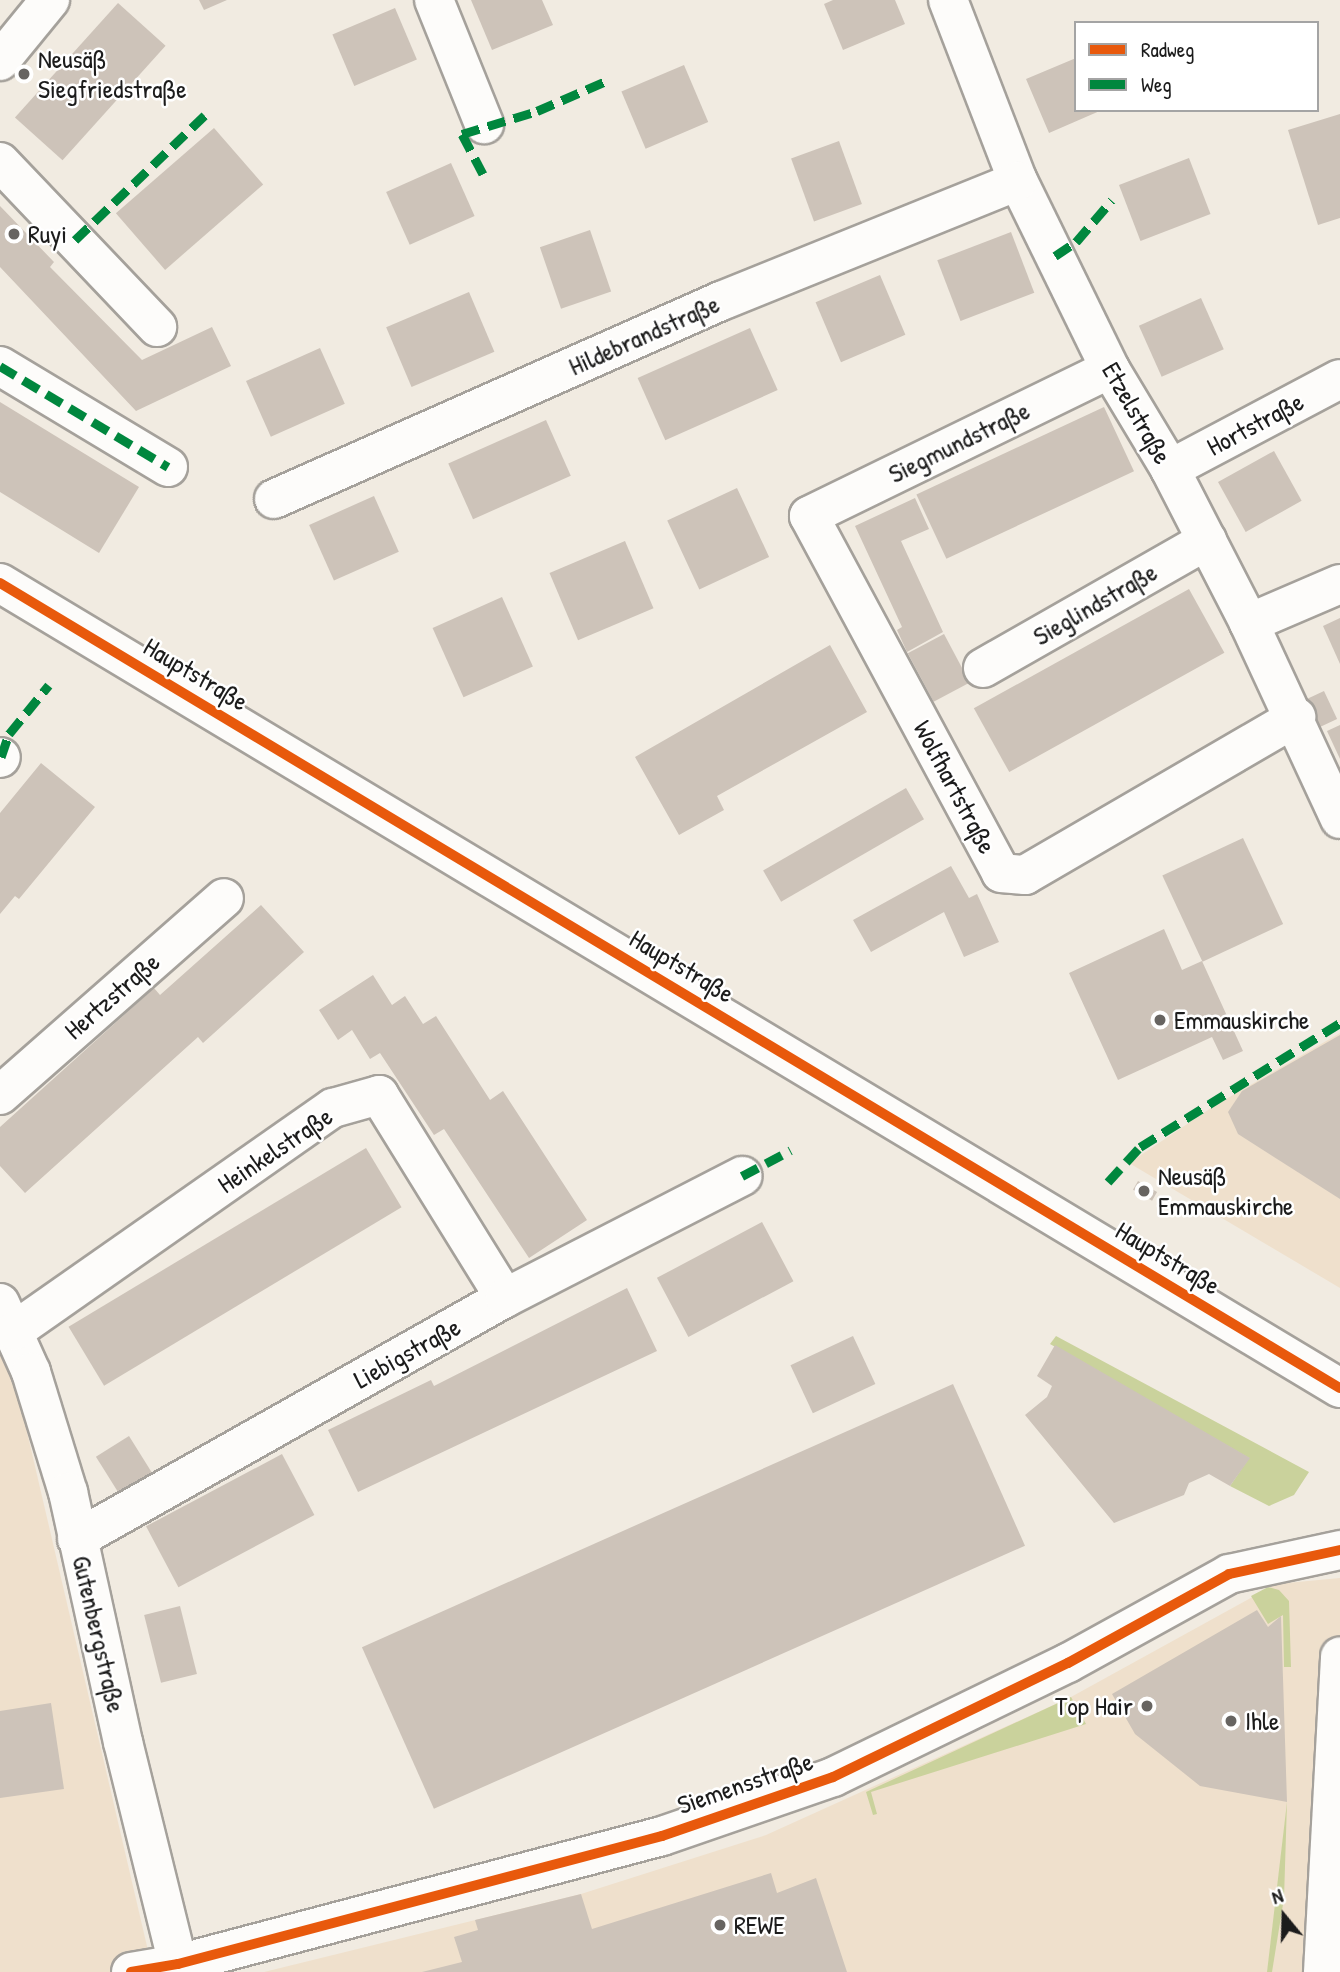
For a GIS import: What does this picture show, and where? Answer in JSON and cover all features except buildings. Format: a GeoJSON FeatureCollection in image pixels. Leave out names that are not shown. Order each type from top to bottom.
{"type":"FeatureCollection","features":[{"type":"Feature","properties":{"kind":"street"},"geometry":{"type":"LineString","coordinates":[[0,61],[50,0]]}},
{"type":"Feature","properties":{"kind":"street"},"geometry":{"type":"LineString","coordinates":[[434,0],[484,124]]}},
{"type":"Feature","properties":{"kind":"street","name":"Etzelstraße"},"geometry":{"type":"LineString","coordinates":[[948,0],[1018,181],[1110,369],[1170,468],[1249,622],[1296,717],[1340,819]]}},
{"type":"Feature","properties":{"kind":"street"},"geometry":{"type":"LineString","coordinates":[[0,162],[157,327]]}},
{"type":"Feature","properties":{"kind":"street","name":"Hildebrandstraße"},"geometry":{"type":"LineString","coordinates":[[274,499],[721,302],[1018,181]]}},
{"type":"Feature","properties":{"kind":"street"},"geometry":{"type":"LineString","coordinates":[[0,366],[168,467]]}},
{"type":"Feature","properties":{"kind":"street","name":"Siegmundstraße"},"geometry":{"type":"LineString","coordinates":[[809,516],[1110,369]]}},
{"type":"Feature","properties":{"kind":"street","name":"Hortstraße"},"geometry":{"type":"LineString","coordinates":[[1170,468],[1340,379]]}},
{"type":"Feature","properties":{"kind":"street","name":"Wolfhartstraße"},"geometry":{"type":"LineString","coordinates":[[809,516],[1001,873],[1025,875],[1296,717]]}},
{"type":"Feature","properties":{"kind":"street","name":"Sieglindstraße"},"geometry":{"type":"LineString","coordinates":[[983,668],[1207,540]]}},
{"type":"Feature","properties":{"kind":"street","name":"Hauptstraße"},"geometry":{"type":"LineString","coordinates":[[0,583],[1340,1388]]}},
{"type":"Feature","properties":{"kind":"street"},"geometry":{"type":"LineString","coordinates":[[1249,622],[1340,584]]}},
{"type":"Feature","properties":{"kind":"street","name":"Hertzstraße"},"geometry":{"type":"LineString","coordinates":[[0,1095],[225,898]]}},
{"type":"Feature","properties":{"kind":"street","name":"Heinkelstraße"},"geometry":{"type":"LineString","coordinates":[[7,1317],[333,1108],[379,1095],[505,1298]]}},
{"type":"Feature","properties":{"kind":"street","name":"Liebigstraße"},"geometry":{"type":"LineString","coordinates":[[77,1539],[505,1298],[741,1176]]}},
{"type":"Feature","properties":{"kind":"street","name":"Gutenbergstraße"},"geometry":{"type":"LineString","coordinates":[[7,1317],[44,1407],[179,1968]]}},
{"type":"Feature","properties":{"kind":"street","name":"Siemensstraße"},"geometry":{"type":"LineString","coordinates":[[131,1972],[179,1968],[662,1836],[833,1777],[1068,1663],[1229,1574],[1340,1550]]}},
{"type":"Feature","properties":{"kind":"street"},"geometry":{"type":"LineString","coordinates":[[1323,1972],[1340,1656]]}},
{"type":"Feature","properties":{"kind":"shaded area"},"geometry":{"type":"Polygon","coordinates":[[[1340,1033],[1340,1288],[1129,1163],[1214,1106],[1340,1033]]]}},
{"type":"Feature","properties":{"kind":"shaded area"},"geometry":{"type":"Polygon","coordinates":[[[0,1338],[9,1355],[153,1972],[0,1972],[0,1338]]]}},
{"type":"Feature","properties":{"kind":"shaded area"},"geometry":{"type":"Polygon","coordinates":[[[1340,1578],[1340,1972],[264,1972],[581,1894],[766,1835],[1071,1697],[1276,1584],[1340,1578]]]}},
{"type":"Feature","properties":{"kind":"green space"},"geometry":{"type":"Polygon","coordinates":[[[1056,1336],[1309,1472],[1294,1495],[1269,1506],[1230,1486],[1249,1458],[1050,1344],[1056,1336]]]}},
{"type":"Feature","properties":{"kind":"green space"},"geometry":{"type":"Polygon","coordinates":[[[1268,1587],[1279,1590],[1289,1601],[1291,1667],[1284,1667],[1283,1615],[1268,1624],[1251,1596],[1268,1587]]]}},
{"type":"Feature","properties":{"kind":"green space"},"geometry":{"type":"Polygon","coordinates":[[[1071,1697],[1086,1724],[871,1792],[877,1814],[873,1815],[866,1792],[1071,1697]]]}},
{"type":"Feature","properties":{"kind":"green space"},"geometry":{"type":"Polygon","coordinates":[[[1287,1802],[1284,1898],[1272,1972],[1267,1972],[1287,1802]]]}},
{"type":"Feature","properties":{"kind":"marked path"},"geometry":{"type":"LineString","coordinates":[[483,174],[462,134],[537,111],[606,81]]}},
{"type":"Feature","properties":{"kind":"marked path"},"geometry":{"type":"LineString","coordinates":[[75,240],[205,115]]}},
{"type":"Feature","properties":{"kind":"marked path"},"geometry":{"type":"LineString","coordinates":[[1055,256],[1076,242],[1112,200]]}},
{"type":"Feature","properties":{"kind":"marked path"},"geometry":{"type":"LineString","coordinates":[[0,366],[168,467]]}},
{"type":"Feature","properties":{"kind":"marked path"},"geometry":{"type":"LineString","coordinates":[[1,757],[9,734],[49,685]]}},
{"type":"Feature","properties":{"kind":"marked path"},"geometry":{"type":"LineString","coordinates":[[1108,1182],[1140,1147],[1340,1023]]}},
{"type":"Feature","properties":{"kind":"marked path"},"geometry":{"type":"LineString","coordinates":[[742,1176],[791,1150]]}},
{"type":"Feature","properties":{"kind":"cycle path"},"geometry":{"type":"LineString","coordinates":[[0,583],[1340,1388]]}},
{"type":"Feature","properties":{"kind":"cycle path"},"geometry":{"type":"LineString","coordinates":[[131,1972],[178,1964],[662,1836],[833,1777],[1068,1663],[1229,1574],[1340,1550]]}},
{"type":"Feature","properties":{"kind":"place","name":"Neusäß Siegfriedstraße"},"geometry":{"type":"Point","coordinates":[24,74]}},
{"type":"Feature","properties":{"kind":"place","name":"Ruyi"},"geometry":{"type":"Point","coordinates":[14,234]}},
{"type":"Feature","properties":{"kind":"place","name":"Emmauskirche"},"geometry":{"type":"Point","coordinates":[1160,1020]}},
{"type":"Feature","properties":{"kind":"place","name":"Neusäß Emmauskirche"},"geometry":{"type":"Point","coordinates":[1144,1191]}},
{"type":"Feature","properties":{"kind":"place","name":"Top Hair"},"geometry":{"type":"Point","coordinates":[1147,1706]}},
{"type":"Feature","properties":{"kind":"place","name":"Ihle"},"geometry":{"type":"Point","coordinates":[1231,1721]}},
{"type":"Feature","properties":{"kind":"place","name":"REWE"},"geometry":{"type":"Point","coordinates":[720,1925]}}]}
